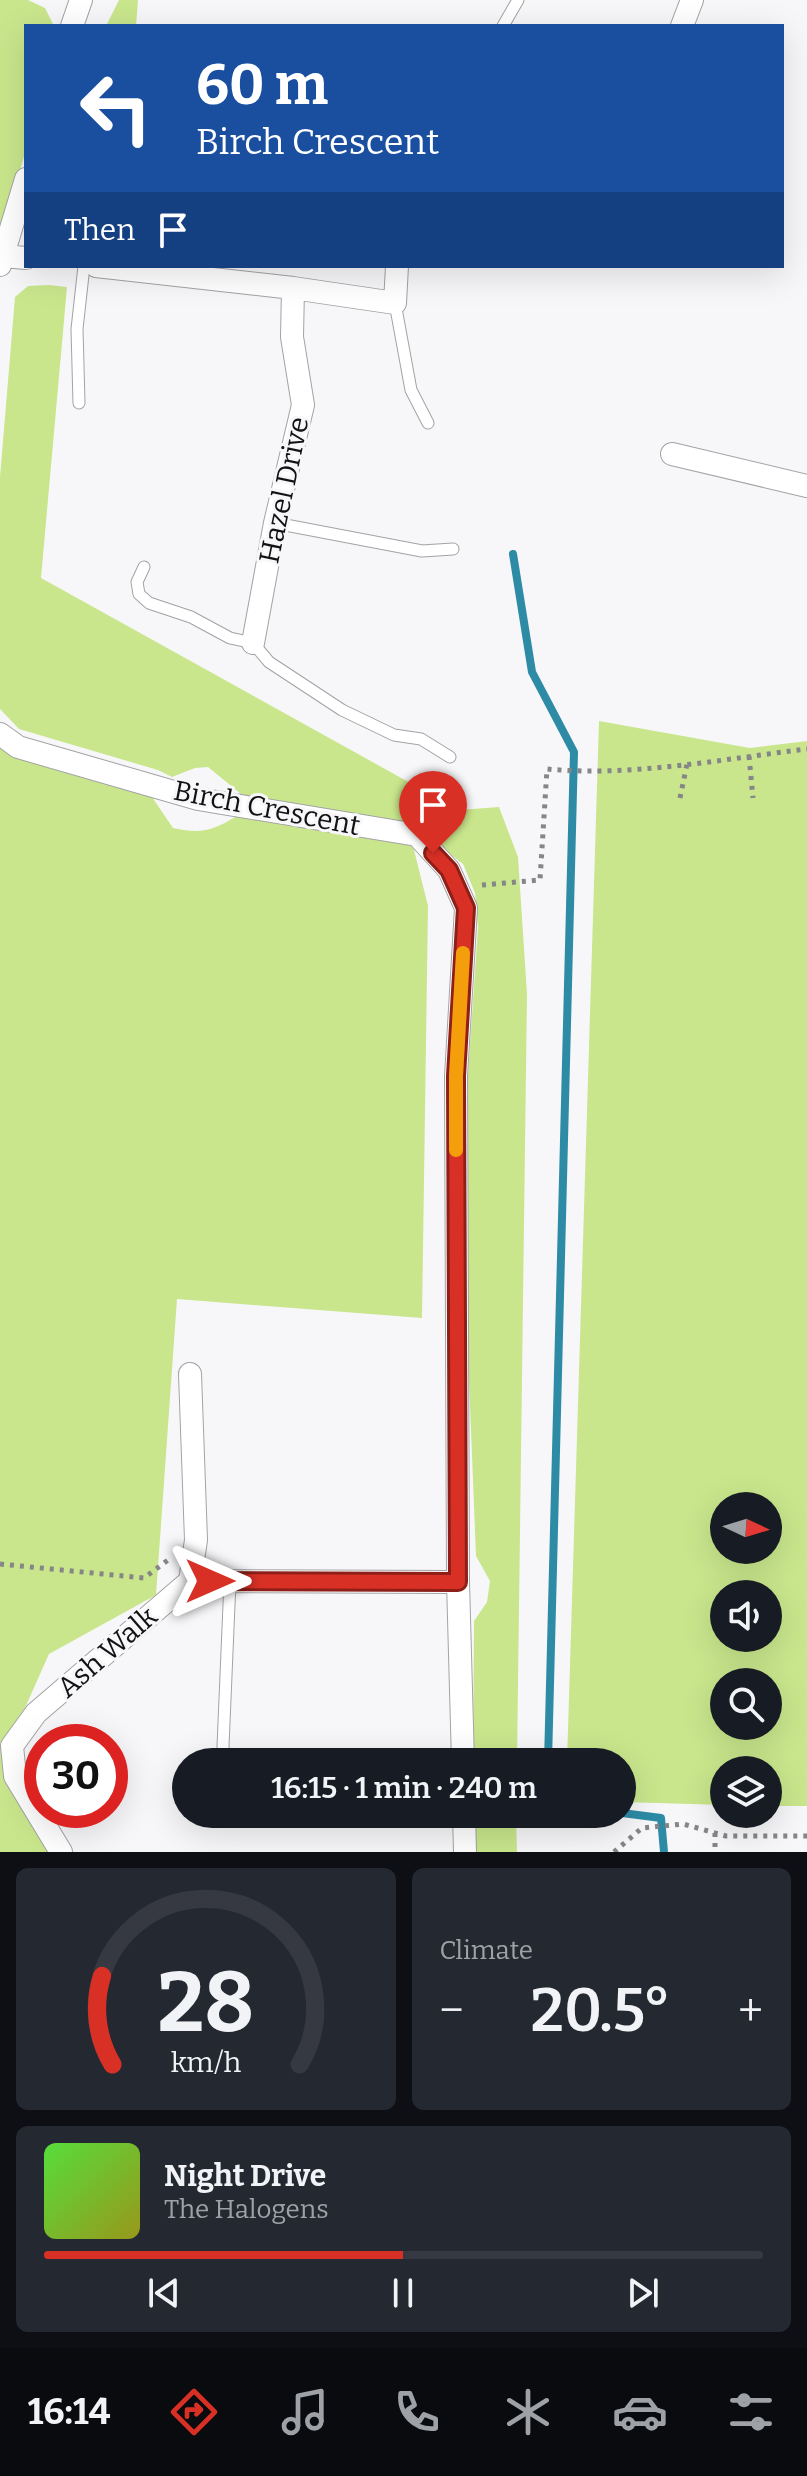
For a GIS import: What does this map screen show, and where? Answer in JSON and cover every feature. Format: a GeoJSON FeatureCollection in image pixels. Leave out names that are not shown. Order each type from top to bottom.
{"type":"FeatureCollection","features":[{"type":"Feature","properties":{"kind":"street"},"geometry":{"type":"LineString","coordinates":[[683,24],[692,0]]}},
{"type":"Feature","properties":{"kind":"street"},"geometry":{"type":"LineString","coordinates":[[72,24],[77,1]]}},
{"type":"Feature","properties":{"kind":"street"},"geometry":{"type":"LineString","coordinates":[[24,186],[1,261],[24,258]]}},
{"type":"Feature","properties":{"kind":"street"},"geometry":{"type":"LineString","coordinates":[[116,268],[395,303],[397,268]]}},
{"type":"Feature","properties":{"kind":"street","name":"Hazel Drive"},"geometry":{"type":"LineString","coordinates":[[253,643],[275,523],[303,405],[292,337],[293,288]]}},
{"type":"Feature","properties":{"kind":"street"},"geometry":{"type":"LineString","coordinates":[[672,454],[807,486]]}},
{"type":"Feature","properties":{"kind":"street","name":"Birch Crescent"},"geometry":{"type":"LineString","coordinates":[[0,734],[18,747],[198,799],[417,835],[449,870],[466,908],[456,1076],[458,1582],[463,1748]]}},
{"type":"Feature","properties":{"kind":"street"},"geometry":{"type":"LineString","coordinates":[[190,1374],[196,1540],[190,1581],[458,1582]]}},
{"type":"Feature","properties":{"kind":"street","name":"Ash Walk"},"geometry":{"type":"LineString","coordinates":[[61,1852],[15,1776],[12,1746],[36,1713],[190,1581]]}},
{"type":"Feature","properties":{"kind":"street"},"geometry":{"type":"LineString","coordinates":[[464,1828],[465,1852]]}},
{"type":"Feature","properties":{"kind":"lane"},"geometry":{"type":"LineString","coordinates":[[504,24],[518,0]]}},
{"type":"Feature","properties":{"kind":"lane"},"geometry":{"type":"LineString","coordinates":[[79,403],[77,329],[84,268]]}},
{"type":"Feature","properties":{"kind":"lane"},"geometry":{"type":"LineString","coordinates":[[395,303],[411,390],[428,423]]}},
{"type":"Feature","properties":{"kind":"lane"},"geometry":{"type":"LineString","coordinates":[[275,523],[422,551],[453,549]]}},
{"type":"Feature","properties":{"kind":"lane"},"geometry":{"type":"LineString","coordinates":[[144,567],[137,582],[139,594],[149,603],[191,617],[230,638],[253,643],[269,662],[342,710],[394,735],[421,739],[450,757]]}},
{"type":"Feature","properties":{"kind":"lane"},"geometry":{"type":"LineString","coordinates":[[223,1748],[230,1581]]}},
{"type":"Feature","properties":{"kind":"path"},"geometry":{"type":"LineString","coordinates":[[454,887],[540,880],[547,769],[590,771],[687,764],[807,749]]}},
{"type":"Feature","properties":{"kind":"path"},"geometry":{"type":"LineString","coordinates":[[749,756],[753,798]]}},
{"type":"Feature","properties":{"kind":"path"},"geometry":{"type":"LineString","coordinates":[[680,798],[687,764]]}},
{"type":"Feature","properties":{"kind":"path"},"geometry":{"type":"LineString","coordinates":[[0,1564],[144,1578],[196,1540]]}},
{"type":"Feature","properties":{"kind":"path"},"geometry":{"type":"LineString","coordinates":[[614,1852],[642,1828],[683,1824],[726,1836],[807,1836]]}},
{"type":"Feature","properties":{"kind":"path"},"geometry":{"type":"LineString","coordinates":[[715,1832],[715,1852]]}},
{"type":"Feature","properties":{"kind":"green space"},"geometry":{"type":"Polygon","coordinates":[[[0,0],[28,0],[45,8],[53,24],[24,24],[24,157],[0,239],[0,0]]]}},
{"type":"Feature","properties":{"kind":"green space"},"geometry":{"type":"Polygon","coordinates":[[[119,0],[138,0],[136,24],[107,24],[119,0]]]}},
{"type":"Feature","properties":{"kind":"green space"},"geometry":{"type":"Polygon","coordinates":[[[28,286],[67,287],[41,578],[459,810],[499,807],[518,857],[527,994],[517,1748],[473,1748],[474,1621],[487,1602],[490,1581],[476,1556],[461,1179],[478,927],[475,893],[463,864],[417,829],[365,822],[241,794],[208,767],[195,768],[172,777],[158,770],[19,729],[0,709],[0,477],[15,297],[28,286]]]}},
{"type":"Feature","properties":{"kind":"green space"},"geometry":{"type":"Polygon","coordinates":[[[599,721],[750,748],[807,741],[807,1806],[782,1806],[782,1756],[710,1756],[710,1805],[636,1802],[636,1748],[567,1748],[599,721]]]}},
{"type":"Feature","properties":{"kind":"green space"},"geometry":{"type":"Polygon","coordinates":[[[0,746],[152,797],[173,828],[206,830],[237,816],[413,846],[428,906],[422,1318],[177,1299],[156,1595],[49,1654],[4,1755],[24,1792],[24,1828],[43,1828],[56,1852],[0,1852],[0,746]]]}},
{"type":"Feature","properties":{"kind":"green space"},"geometry":{"type":"Polygon","coordinates":[[[473,1828],[516,1828],[517,1852],[474,1852],[473,1828]]]}},
{"type":"Feature","properties":{"kind":"waterway"},"geometry":{"type":"LineString","coordinates":[[513,554],[532,672],[574,752],[548,1748]]}},
{"type":"Feature","properties":{"kind":"waterway"},"geometry":{"type":"LineString","coordinates":[[636,1815],[661,1818],[664,1852]]}},
{"type":"Feature","properties":{"kind":"slow traffic"},"geometry":{"type":"LineString","coordinates":[[456,1150],[456,1076],[463,953]]}},
{"type":"Feature","properties":{"kind":"route"},"geometry":{"type":"LineString","coordinates":[[210,1581],[458,1582],[456,1076],[466,908],[449,870],[433,853]]}}]}
